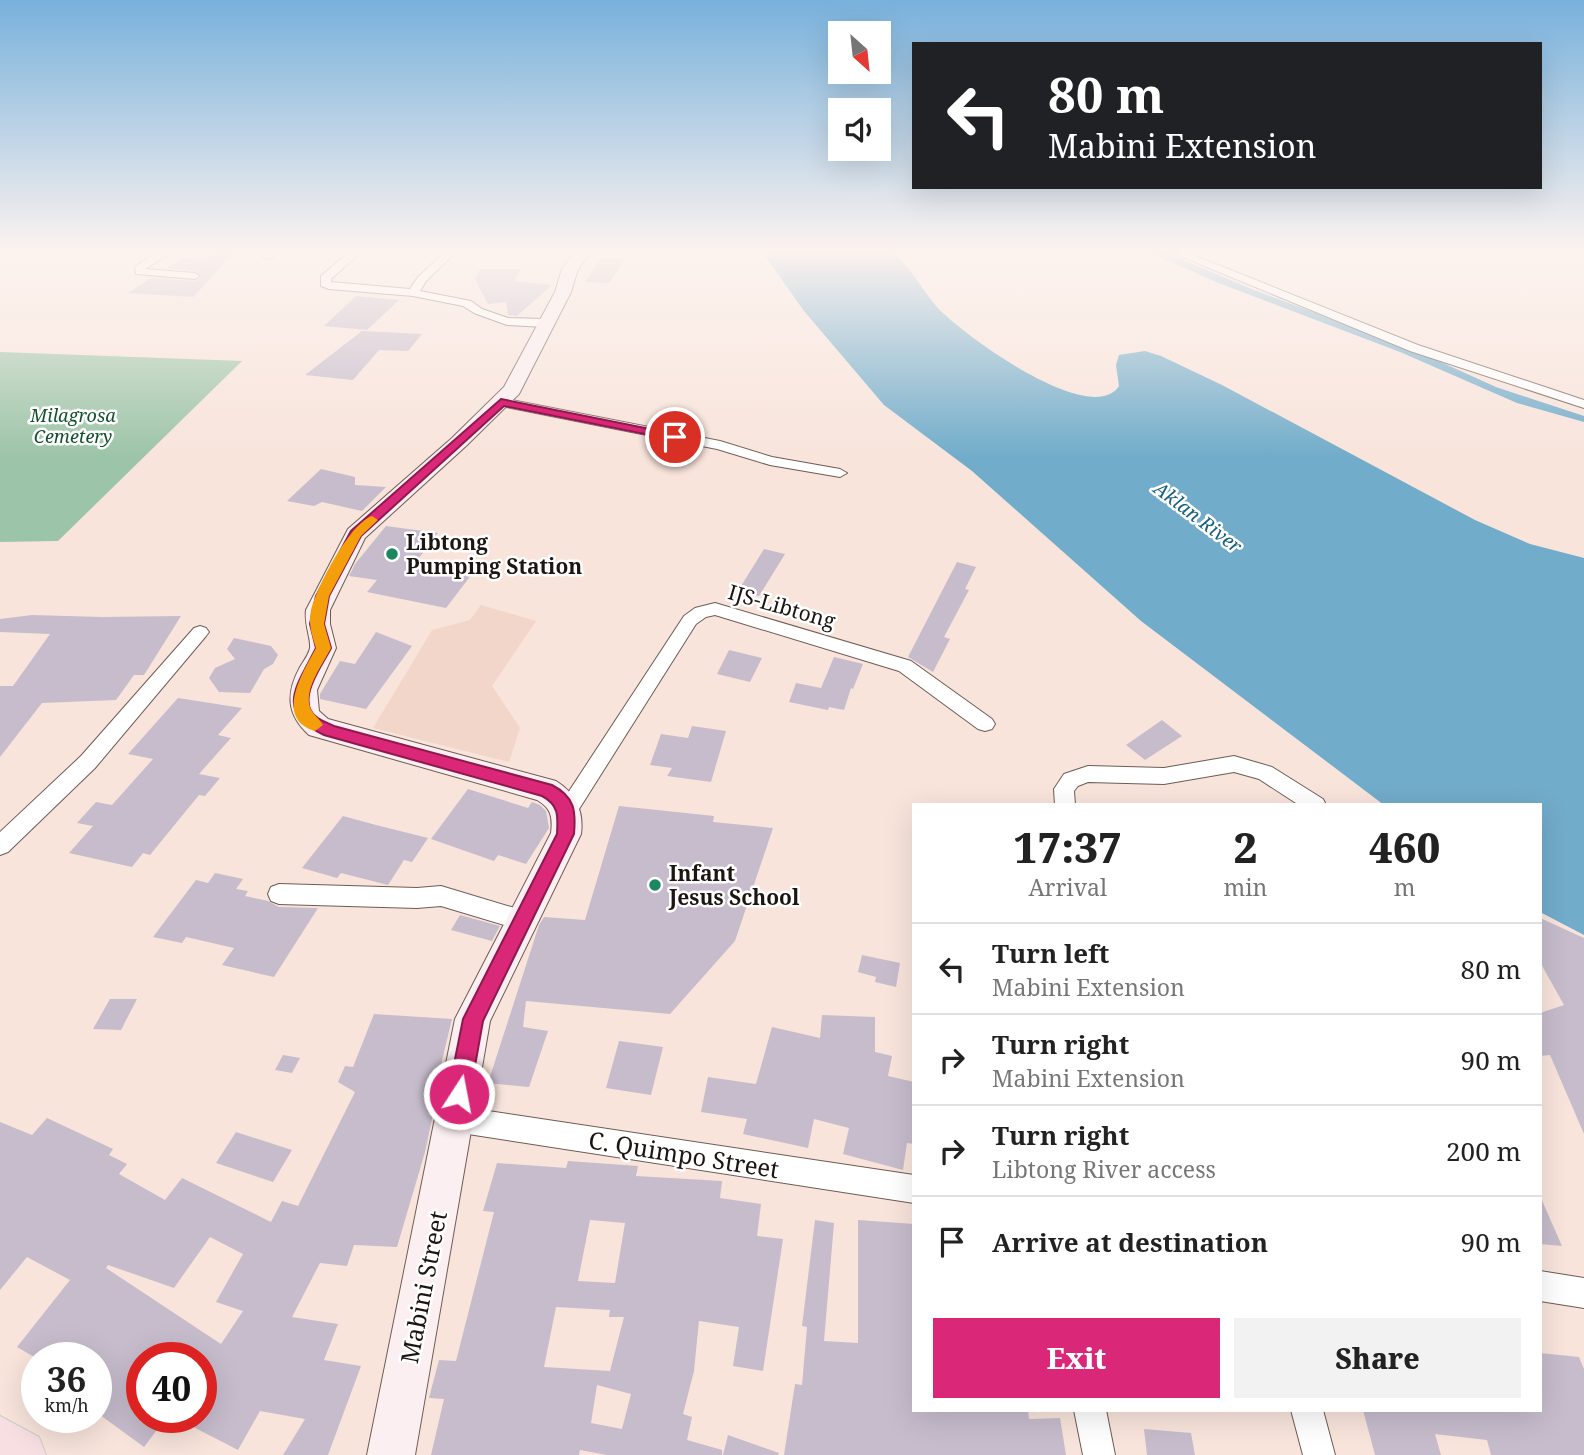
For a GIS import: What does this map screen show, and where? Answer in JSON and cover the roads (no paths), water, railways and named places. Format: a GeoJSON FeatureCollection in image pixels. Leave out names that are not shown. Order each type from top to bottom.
{"type":"FeatureCollection","features":[{"type":"Feature","properties":{"kind":"main road"},"geometry":{"type":"LineString","coordinates":[[0,1440],[21,1455]]}},
{"type":"Feature","properties":{"kind":"street"},"geometry":{"type":"LineString","coordinates":[[507,321],[545,323],[520,375],[501,402],[356,534],[323,596],[317,624],[323,648],[303,689],[301,702],[303,713],[319,727],[547,790],[556,796],[567,811]]}},
{"type":"Feature","properties":{"kind":"street"},"geometry":{"type":"LineString","coordinates":[[1347,321],[1414,348],[1584,404]]}},
{"type":"Feature","properties":{"kind":"street"},"geometry":{"type":"LineString","coordinates":[[501,402],[720,445],[770,461],[840,473]]}},
{"type":"Feature","properties":{"kind":"street","name":"IJS-Libtong"},"geometry":{"type":"LineString","coordinates":[[567,811],[690,621],[701,612],[715,609],[905,666],[985,724]]}},
{"type":"Feature","properties":{"kind":"street"},"geometry":{"type":"LineString","coordinates":[[0,846],[88,762],[200,632]]}},
{"type":"Feature","properties":{"kind":"street"},"geometry":{"type":"LineString","coordinates":[[1065,803],[1063,789],[1071,779],[1088,774],[1164,776],[1234,764],[1265,773],[1313,803]]}},
{"type":"Feature","properties":{"kind":"street","name":"Mabini Street"},"geometry":{"type":"LineString","coordinates":[[391,1455],[473,1019],[566,834],[567,811]]}},
{"type":"Feature","properties":{"kind":"street"},"geometry":{"type":"LineString","coordinates":[[279,894],[417,898],[441,896],[521,920]]}},
{"type":"Feature","properties":{"kind":"street","name":"C. Quimpo Street"},"geometry":{"type":"LineString","coordinates":[[455,1119],[912,1189]]}},
{"type":"Feature","properties":{"kind":"street"},"geometry":{"type":"LineString","coordinates":[[1542,1286],[1584,1293]]}},
{"type":"Feature","properties":{"kind":"street"},"geometry":{"type":"LineString","coordinates":[[1090,1412],[1099,1455]]}},
{"type":"Feature","properties":{"kind":"street"},"geometry":{"type":"LineString","coordinates":[[1308,1412],[1319,1455]]}},
{"type":"Feature","properties":{"kind":"water","name":"Aklan River"},"geometry":{"type":"Polygon","coordinates":[[[812,321],[952,321],[997,355],[1026,372],[1055,387],[1082,395],[1104,396],[1119,386],[1116,365],[1119,355],[1145,351],[1222,385],[1475,520],[1530,544],[1584,558],[1584,935],[1542,913],[1542,803],[1381,803],[1141,621],[972,471],[884,405],[812,321]]]}},
{"type":"Feature","properties":{"kind":"water"},"geometry":{"type":"Polygon","coordinates":[[[1318,321],[1337,321],[1412,349],[1496,387],[1584,416],[1584,422],[1517,403],[1400,352],[1318,321]]]}},
{"type":"Feature","properties":{"kind":"place","name":"Libtong Pumping Station"},"geometry":{"type":"Point","coordinates":[392,554]}},
{"type":"Feature","properties":{"kind":"place","name":"Infant Jesus School"},"geometry":{"type":"Point","coordinates":[655,885]}},
{"type":"Feature","properties":{"kind":"park label","name":"Milagrosa Cemetery"},"geometry":{"type":"Point","coordinates":[73,425]}}]}
